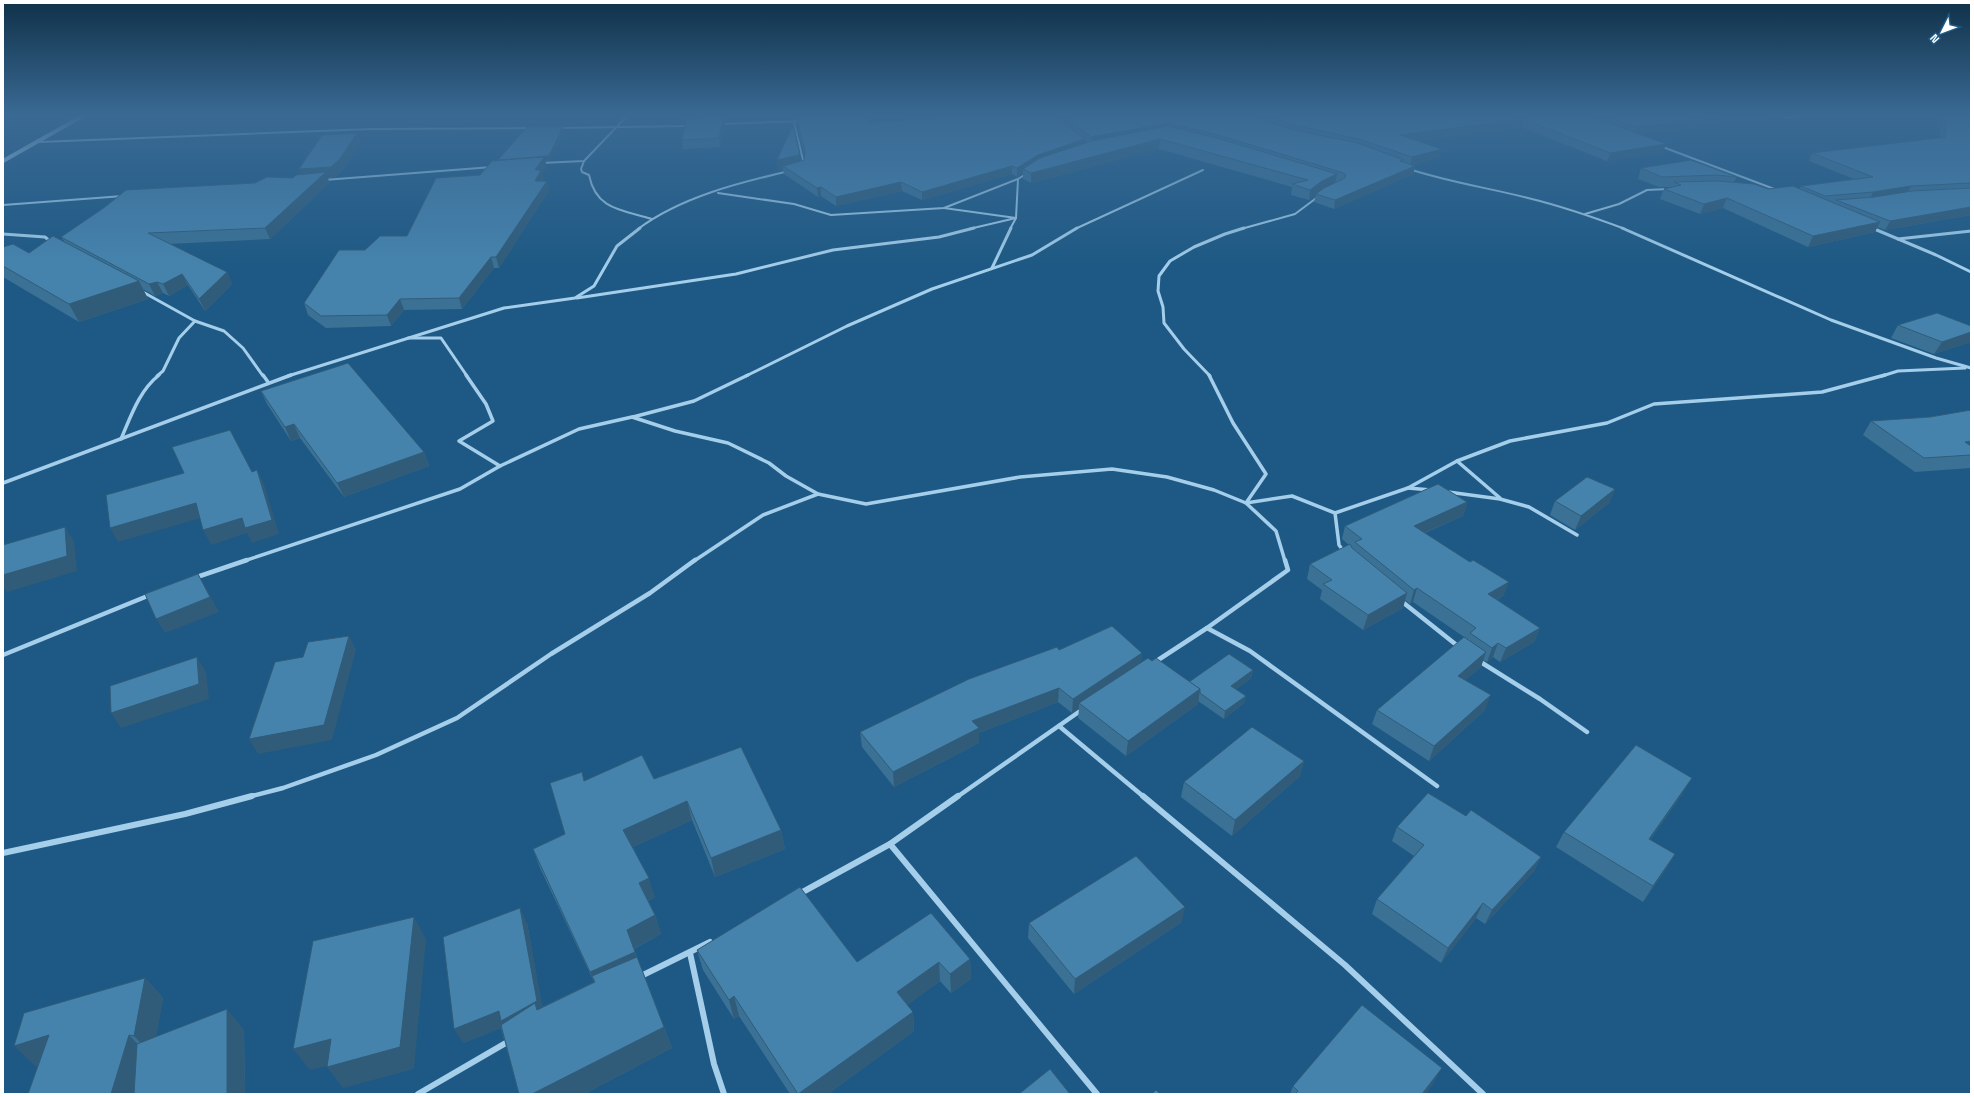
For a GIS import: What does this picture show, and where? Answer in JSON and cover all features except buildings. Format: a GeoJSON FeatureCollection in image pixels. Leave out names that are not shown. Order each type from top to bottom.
{"type":"FeatureCollection","features":[{"type":"Feature","properties":{"kind":"street"},"geometry":{"type":"LineString","coordinates":[[582,165],[582,172],[589,175],[592,189],[605,204],[652,219]]}},
{"type":"Feature","properties":{"kind":"street"},"geometry":{"type":"LineString","coordinates":[[1710,165],[1782,193],[1774,193]]}},
{"type":"Feature","properties":{"kind":"street"},"geometry":{"type":"LineString","coordinates":[[321,180],[492,166]]}},
{"type":"Feature","properties":{"kind":"street"},"geometry":{"type":"LineString","coordinates":[[1405,167],[1437,178],[1529,198],[1584,214],[1634,233],[1831,320],[1936,358],[1970,368]]}},
{"type":"Feature","properties":{"kind":"street"},"geometry":{"type":"LineString","coordinates":[[575,298],[594,286],[617,246],[652,219],[682,203],[759,178],[795,169]]}},
{"type":"Feature","properties":{"kind":"street"},"geometry":{"type":"LineString","coordinates":[[188,580],[460,489],[500,466],[579,429],[694,401],[847,326],[904,301],[932,289],[1032,255],[1081,226],[1203,170]]}},
{"type":"Feature","properties":{"kind":"street"},"geometry":{"type":"LineString","coordinates":[[944,208],[1018,179],[1028,173]]}},
{"type":"Feature","properties":{"kind":"street"},"geometry":{"type":"LineString","coordinates":[[992,268],[1016,218],[1018,179]]}},
{"type":"Feature","properties":{"kind":"street"},"geometry":{"type":"LineString","coordinates":[[1584,214],[1619,204],[1646,190],[1671,188]]}},
{"type":"Feature","properties":{"kind":"street"},"geometry":{"type":"LineString","coordinates":[[718,192],[794,204],[831,215],[944,208],[1016,218]]}},
{"type":"Feature","properties":{"kind":"street"},"geometry":{"type":"LineString","coordinates":[[1246,503],[1266,474],[1233,423],[1209,374],[1184,349],[1164,323],[1163,307],[1158,291],[1159,276],[1170,261],[1194,247],[1225,234],[1295,214],[1322,194]]}},
{"type":"Feature","properties":{"kind":"street"},"geometry":{"type":"LineString","coordinates":[[3,204],[130,195]]}},
{"type":"Feature","properties":{"kind":"street"},"geometry":{"type":"LineString","coordinates":[[3,483],[268,382],[404,338],[504,308],[736,274],[833,250],[939,236],[1016,218]]}},
{"type":"Feature","properties":{"kind":"street"},"geometry":{"type":"LineString","coordinates":[[1869,227],[1971,272]]}},
{"type":"Feature","properties":{"kind":"street"},"geometry":{"type":"LineString","coordinates":[[1898,239],[1971,231]]}},
{"type":"Feature","properties":{"kind":"street"},"geometry":{"type":"LineString","coordinates":[[3,234],[45,237],[57,246]]}},
{"type":"Feature","properties":{"kind":"street"},"geometry":{"type":"LineString","coordinates":[[138,289],[194,321],[224,331],[243,348],[268,382]]}},
{"type":"Feature","properties":{"kind":"street"},"geometry":{"type":"LineString","coordinates":[[121,439],[139,398],[148,384],[163,371],[179,338],[194,321]]}},
{"type":"Feature","properties":{"kind":"street"},"geometry":{"type":"LineString","coordinates":[[404,338],[442,338],[486,404],[493,421],[459,441],[500,466]]}},
{"type":"Feature","properties":{"kind":"street"},"geometry":{"type":"LineString","coordinates":[[1246,503],[1292,496],[1335,513],[1408,488],[1457,461],[1510,441],[1607,423],[1654,404],[1822,392],[1898,371],[1970,368]]}},
{"type":"Feature","properties":{"kind":"street"},"geometry":{"type":"LineString","coordinates":[[632,417],[675,431],[728,443],[769,463],[786,476],[818,494],[866,504],[1020,477],[1112,469],[1167,476],[1214,490],[1246,503],[1276,532],[1288,570],[1207,628],[1150,665]]}},
{"type":"Feature","properties":{"kind":"street"},"geometry":{"type":"LineString","coordinates":[[1457,461],[1500,498]]}},
{"type":"Feature","properties":{"kind":"street"},"geometry":{"type":"LineString","coordinates":[[1408,488],[1439,491]]}},
{"type":"Feature","properties":{"kind":"street"},"geometry":{"type":"LineString","coordinates":[[1446,492],[1500,498],[1529,507],[1577,535]]}},
{"type":"Feature","properties":{"kind":"street"},"geometry":{"type":"LineString","coordinates":[[3,853],[185,814],[283,788],[376,755],[457,718],[551,654],[650,593],[701,556],[763,515],[818,494]]}},
{"type":"Feature","properties":{"kind":"street"},"geometry":{"type":"LineString","coordinates":[[1335,513],[1339,545],[1350,559]]}},
{"type":"Feature","properties":{"kind":"street"},"geometry":{"type":"LineString","coordinates":[[3,655],[153,594]]}},
{"type":"Feature","properties":{"kind":"street"},"geometry":{"type":"LineString","coordinates":[[1397,598],[1462,649]]}},
{"type":"Feature","properties":{"kind":"street"},"geometry":{"type":"LineString","coordinates":[[1207,628],[1250,651],[1438,786]]}},
{"type":"Feature","properties":{"kind":"street"},"geometry":{"type":"LineString","coordinates":[[1474,658],[1540,699],[1588,732]]}},
{"type":"Feature","properties":{"kind":"street"},"geometry":{"type":"LineString","coordinates":[[793,897],[890,844],[1000,769],[1089,705]]}},
{"type":"Feature","properties":{"kind":"street"},"geometry":{"type":"LineString","coordinates":[[1059,726],[1344,965],[1483,1094]]}},
{"type":"Feature","properties":{"kind":"street"},"geometry":{"type":"LineString","coordinates":[[890,844],[1097,1094]]}},
{"type":"Feature","properties":{"kind":"street"},"geometry":{"type":"LineString","coordinates":[[633,980],[690,954],[717,938]]}},
{"type":"Feature","properties":{"kind":"street"},"geometry":{"type":"LineString","coordinates":[[690,954],[714,1064],[724,1094]]}},
{"type":"Feature","properties":{"kind":"street"},"geometry":{"type":"LineString","coordinates":[[418,1094],[514,1039]]}}]}
